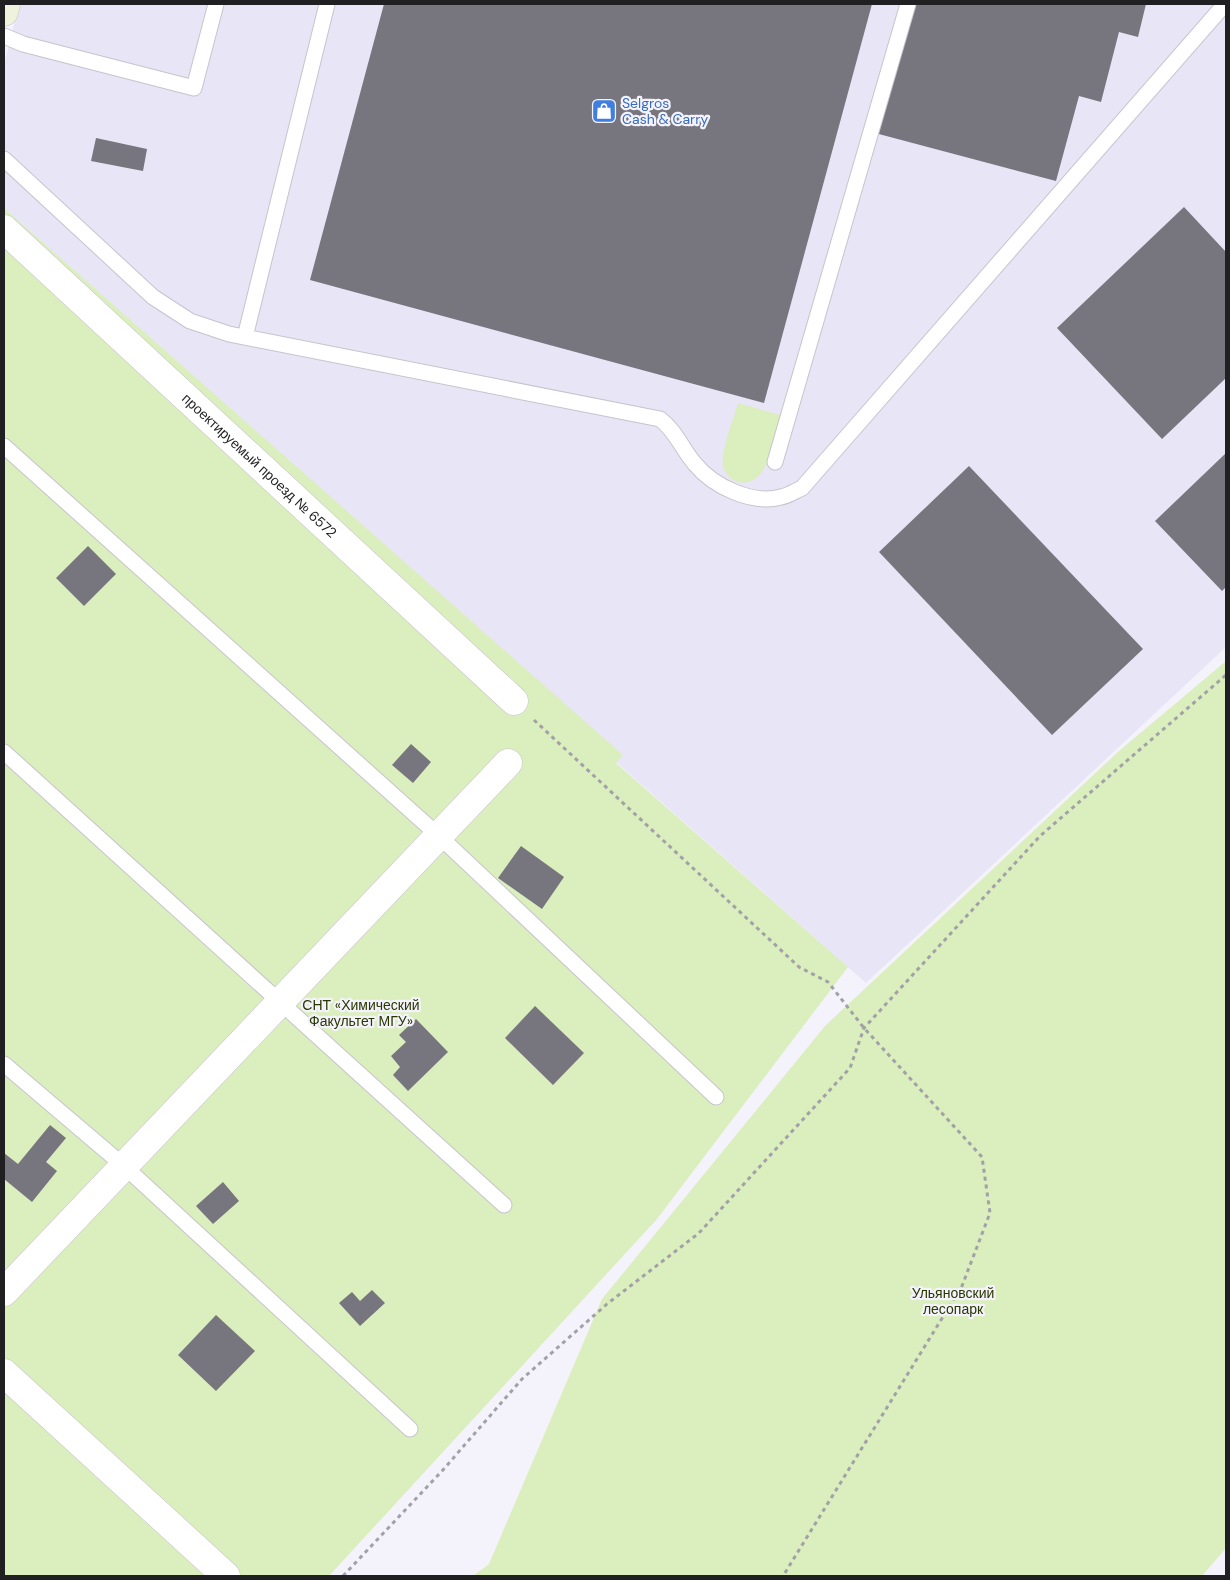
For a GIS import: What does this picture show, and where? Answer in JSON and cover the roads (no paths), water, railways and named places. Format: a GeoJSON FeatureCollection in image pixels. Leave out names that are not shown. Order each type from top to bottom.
{"type":"FeatureCollection","features":[{"type":"Feature","properties":{"kind":"street"},"geometry":{"type":"LineString","coordinates":[[4,12],[6,4]]}},
{"type":"Feature","properties":{"kind":"street","name":"проектируемый проезд № 6572"},"geometry":{"type":"LineString","coordinates":[[4,230],[514,701]]}},
{"type":"Feature","properties":{"kind":"street"},"geometry":{"type":"LineString","coordinates":[[4,1292],[508,764]]}},
{"type":"Feature","properties":{"kind":"street"},"geometry":{"type":"LineString","coordinates":[[4,1373],[226,1576]]}},
{"type":"Feature","properties":{"kind":"lane"},"geometry":{"type":"LineString","coordinates":[[4,36],[23,44],[194,88],[216,4]]}},
{"type":"Feature","properties":{"kind":"lane"},"geometry":{"type":"LineString","coordinates":[[245,337],[327,4]]}},
{"type":"Feature","properties":{"kind":"lane"},"geometry":{"type":"LineString","coordinates":[[775,462],[908,4]]}},
{"type":"Feature","properties":{"kind":"lane"},"geometry":{"type":"LineString","coordinates":[[4,159],[160,302],[190,321],[228,334],[660,419],[671,428],[695,464],[710,478],[732,491],[765,500],[782,497],[802,488],[1225,4]]}},
{"type":"Feature","properties":{"kind":"lane"},"geometry":{"type":"LineString","coordinates":[[4,446],[439,836],[716,1097]]}},
{"type":"Feature","properties":{"kind":"lane"},"geometry":{"type":"LineString","coordinates":[[4,752],[504,1205]]}},
{"type":"Feature","properties":{"kind":"lane"},"geometry":{"type":"LineString","coordinates":[[4,1064],[124,1166],[410,1429]]}},
{"type":"Feature","properties":{"kind":"place","name":"Selgros Cash & Carry"},"geometry":{"type":"Point","coordinates":[604,111]}},
{"type":"Feature","properties":{"kind":"park label","name":"СНТ «Химический Факультет МГУ»"},"geometry":{"type":"Point","coordinates":[361,1014]}},
{"type":"Feature","properties":{"kind":"park label","name":"Ульяновский лесопарк"},"geometry":{"type":"Point","coordinates":[953,1302]}}]}
